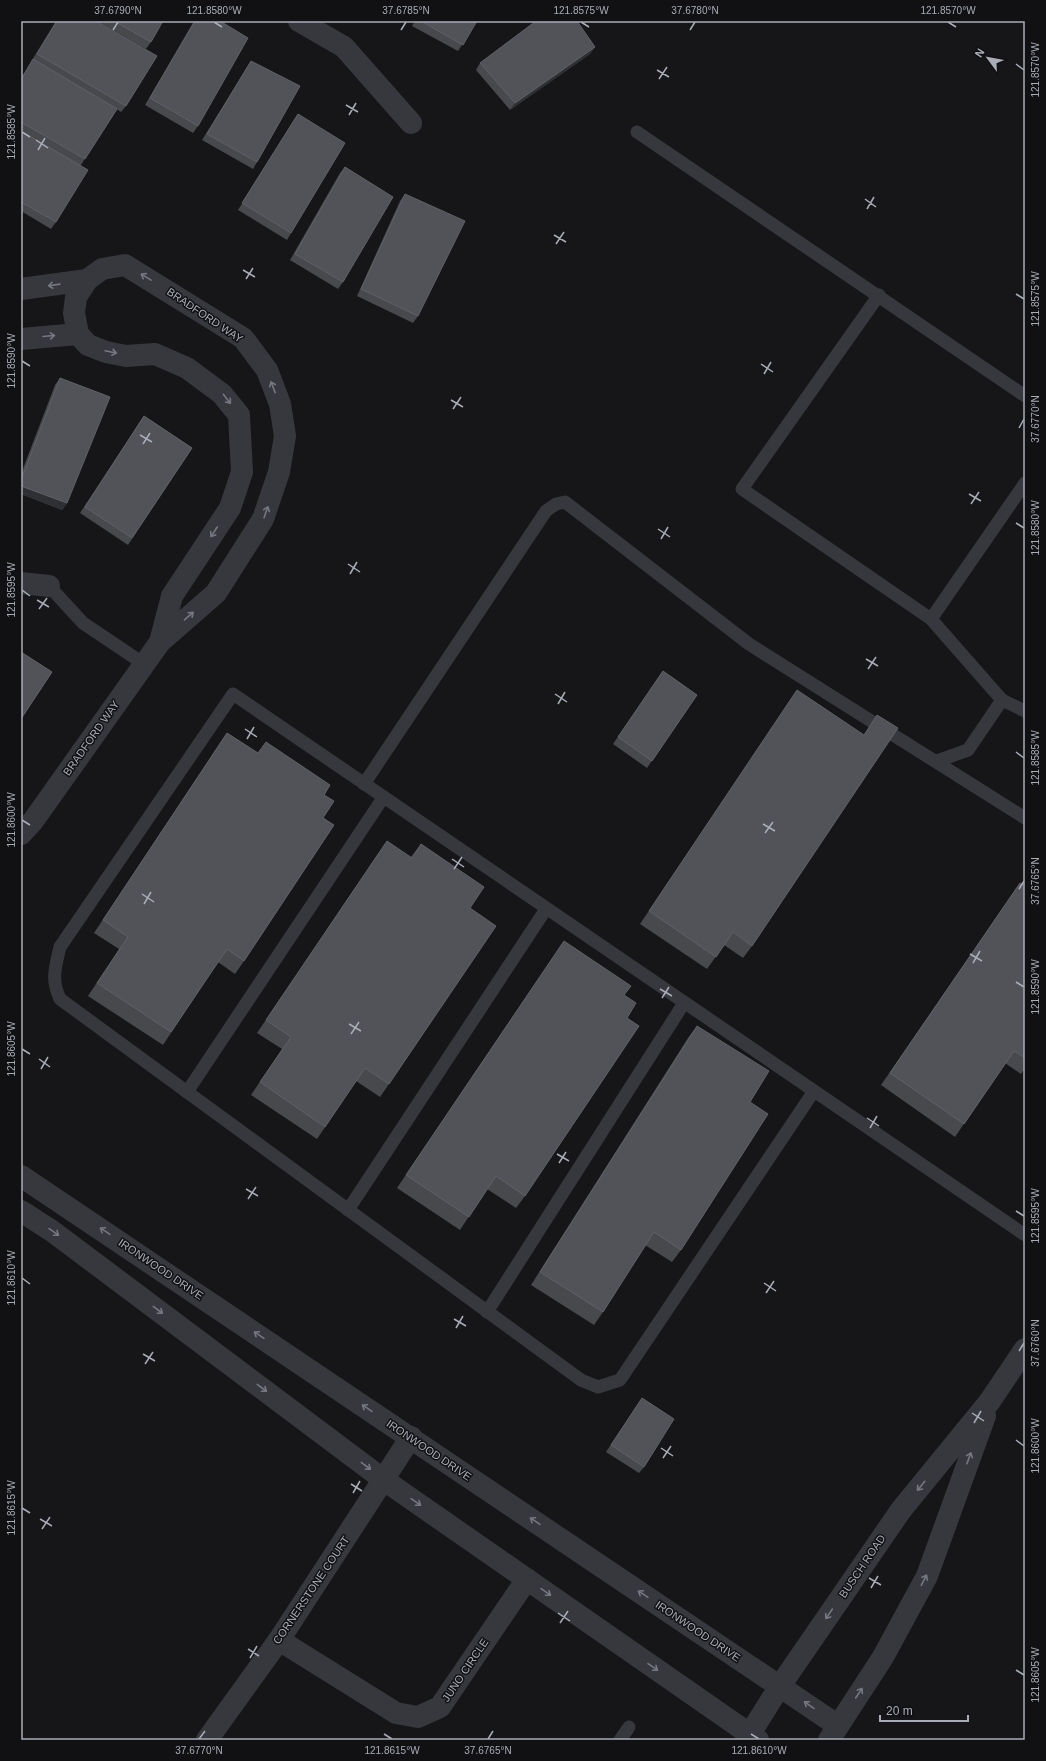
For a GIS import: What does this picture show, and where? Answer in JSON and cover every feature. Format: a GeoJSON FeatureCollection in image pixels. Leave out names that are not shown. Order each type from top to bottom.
{"type":"FeatureCollection","features":[{"type":"Feature","properties":{"kind":"street"},"geometry":{"type":"LineString","coordinates":[[299,21],[344,47],[411,123]]}},
{"type":"Feature","properties":{"kind":"street","name":"BRADFORD WAY"},"geometry":{"type":"LineString","coordinates":[[21,834],[33,821],[160,642],[216,593],[264,519],[279,472],[285,436],[280,404],[267,370],[243,338],[125,265],[102,269],[87,280],[76,298],[74,313],[78,334],[88,344],[106,352],[126,356],[156,354],[187,368],[222,394],[238,414],[242,472],[233,501],[230,508],[172,596],[160,642]]}},
{"type":"Feature","properties":{"kind":"street","name":"BRADFORD WAY"},"geometry":{"type":"LineString","coordinates":[[21,289],[87,280]]}},
{"type":"Feature","properties":{"kind":"street"},"geometry":{"type":"LineString","coordinates":[[21,339],[78,334]]}},
{"type":"Feature","properties":{"kind":"street"},"geometry":{"type":"LineString","coordinates":[[21,583],[49,586]]}},
{"type":"Feature","properties":{"kind":"street","name":"IRONWOOD DRIVE"},"geometry":{"type":"LineString","coordinates":[[21,1176],[780,1686],[833,1732]]}},
{"type":"Feature","properties":{"kind":"street"},"geometry":{"type":"LineString","coordinates":[[21,1211],[52,1231],[384,1480],[527,1579],[751,1738]]}},
{"type":"Feature","properties":{"kind":"street","name":"BUSCH ROAD"},"geometry":{"type":"LineString","coordinates":[[751,1738],[780,1686],[900,1510],[990,1401],[1025,1349]]}},
{"type":"Feature","properties":{"kind":"street","name":"BUSCH ROAD"},"geometry":{"type":"LineString","coordinates":[[833,1732],[883,1657],[927,1576],[990,1401]]}},
{"type":"Feature","properties":{"kind":"street","name":"CORNERSTONE COURT"},"geometry":{"type":"LineString","coordinates":[[207,1740],[279,1640],[411,1437]]}},
{"type":"Feature","properties":{"kind":"street","name":"JUNO CIRCLE"},"geometry":{"type":"LineString","coordinates":[[279,1640],[396,1713],[418,1717],[440,1707],[527,1579]]}},
{"type":"Feature","properties":{"kind":"lane"},"geometry":{"type":"LineString","coordinates":[[637,132],[879,295],[1025,396]]}},
{"type":"Feature","properties":{"kind":"lane"},"geometry":{"type":"LineString","coordinates":[[879,295],[742,489],[931,619],[1002,700],[1025,711]]}},
{"type":"Feature","properties":{"kind":"lane"},"geometry":{"type":"LineString","coordinates":[[931,619],[1025,483]]}},
{"type":"Feature","properties":{"kind":"lane"},"geometry":{"type":"LineString","coordinates":[[364,784],[546,511],[556,504],[565,502],[749,644],[937,761],[1025,818]]}},
{"type":"Feature","properties":{"kind":"lane"},"geometry":{"type":"LineString","coordinates":[[49,586],[83,623],[144,664]]}},
{"type":"Feature","properties":{"kind":"lane"},"geometry":{"type":"LineString","coordinates":[[814,1091],[620,1380],[598,1387],[580,1380],[60,999],[54,986],[55,969],[60,947],[233,694],[383,798],[814,1091],[1025,1235]]}},
{"type":"Feature","properties":{"kind":"lane"},"geometry":{"type":"LineString","coordinates":[[937,761],[968,750],[1002,700]]}},
{"type":"Feature","properties":{"kind":"lane"},"geometry":{"type":"LineString","coordinates":[[186,1092],[383,798]]}},
{"type":"Feature","properties":{"kind":"lane"},"geometry":{"type":"LineString","coordinates":[[348,1210],[546,909]]}},
{"type":"Feature","properties":{"kind":"lane"},"geometry":{"type":"LineString","coordinates":[[487,1312],[684,1003]]}},
{"type":"Feature","properties":{"kind":"lane"},"geometry":{"type":"LineString","coordinates":[[620,1740],[629,1727]]}},
{"type":"Feature","properties":{"kind":"building"},"geometry":{"type":"Polygon","coordinates":[[[57,21],[96,21],[157,56],[126,106],[37,54],[57,21]]]}},
{"type":"Feature","properties":{"kind":"building"},"geometry":{"type":"Polygon","coordinates":[[[114,21],[163,21],[151,42],[114,21]]]}},
{"type":"Feature","properties":{"kind":"building"},"geometry":{"type":"Polygon","coordinates":[[[195,21],[220,21],[248,38],[198,126],[150,98],[195,21]]]}},
{"type":"Feature","properties":{"kind":"building"},"geometry":{"type":"Polygon","coordinates":[[[421,21],[477,21],[463,45],[421,21]]]}},
{"type":"Feature","properties":{"kind":"building"},"geometry":{"type":"Polygon","coordinates":[[[536,21],[577,21],[595,47],[515,103],[480,63],[536,21]]]}},
{"type":"Feature","properties":{"kind":"building"},"geometry":{"type":"Polygon","coordinates":[[[33,59],[117,109],[85,159],[21,122],[21,80],[33,59]]]}},
{"type":"Feature","properties":{"kind":"building"},"geometry":{"type":"Polygon","coordinates":[[[251,61],[300,86],[257,162],[207,134],[251,61]]]}},
{"type":"Feature","properties":{"kind":"building"},"geometry":{"type":"Polygon","coordinates":[[[298,114],[345,143],[291,233],[242,203],[298,114]]]}},
{"type":"Feature","properties":{"kind":"building"},"geometry":{"type":"Polygon","coordinates":[[[21,131],[88,170],[56,222],[21,202],[21,131]]]}},
{"type":"Feature","properties":{"kind":"building"},"geometry":{"type":"Polygon","coordinates":[[[345,167],[393,197],[343,282],[295,254],[345,167]]]}},
{"type":"Feature","properties":{"kind":"building"},"geometry":{"type":"Polygon","coordinates":[[[405,194],[465,221],[418,316],[361,289],[405,194]]]}},
{"type":"Feature","properties":{"kind":"building"},"geometry":{"type":"Polygon","coordinates":[[[60,378],[110,397],[67,503],[21,486],[21,480],[60,378]]]}},
{"type":"Feature","properties":{"kind":"building"},"geometry":{"type":"Polygon","coordinates":[[[144,416],[192,448],[132,538],[85,507],[144,416]]]}},
{"type":"Feature","properties":{"kind":"building"},"geometry":{"type":"Polygon","coordinates":[[[21,652],[52,672],[21,719],[21,652]]]}},
{"type":"Feature","properties":{"kind":"building"},"geometry":{"type":"Polygon","coordinates":[[[663,671],[697,695],[652,761],[618,737],[663,671]]]}},
{"type":"Feature","properties":{"kind":"building"},"geometry":{"type":"Polygon","coordinates":[[[797,690],[864,735],[877,715],[898,728],[752,946],[733,932],[716,957],[649,911],[797,690]]]}},
{"type":"Feature","properties":{"kind":"building"},"geometry":{"type":"Polygon","coordinates":[[[227,733],[258,753],[266,742],[330,785],[324,795],[334,801],[323,818],[334,825],[244,961],[227,949],[171,1032],[97,983],[128,937],[103,920],[227,733]]]}},
{"type":"Feature","properties":{"kind":"building"},"geometry":{"type":"Polygon","coordinates":[[[387,841],[412,858],[421,844],[484,887],[470,908],[496,926],[389,1084],[365,1068],[325,1127],[260,1082],[291,1037],[266,1020],[387,841]]]}},
{"type":"Feature","properties":{"kind":"building"},"geometry":{"type":"Polygon","coordinates":[[[1020,883],[1025,886],[1025,1058],[1014,1051],[964,1124],[890,1073],[1020,883]]]}},
{"type":"Feature","properties":{"kind":"building"},"geometry":{"type":"Polygon","coordinates":[[[564,941],[631,986],[624,995],[636,1003],[627,1018],[639,1026],[525,1196],[496,1176],[469,1217],[406,1175],[564,941]]]}},
{"type":"Feature","properties":{"kind":"building"},"geometry":{"type":"Polygon","coordinates":[[[697,1026],[769,1071],[750,1102],[768,1114],[681,1250],[654,1232],[603,1312],[540,1272],[697,1026]]]}},
{"type":"Feature","properties":{"kind":"building"},"geometry":{"type":"Polygon","coordinates":[[[642,1398],[674,1419],[644,1467],[611,1445],[642,1398]]]}}]}
